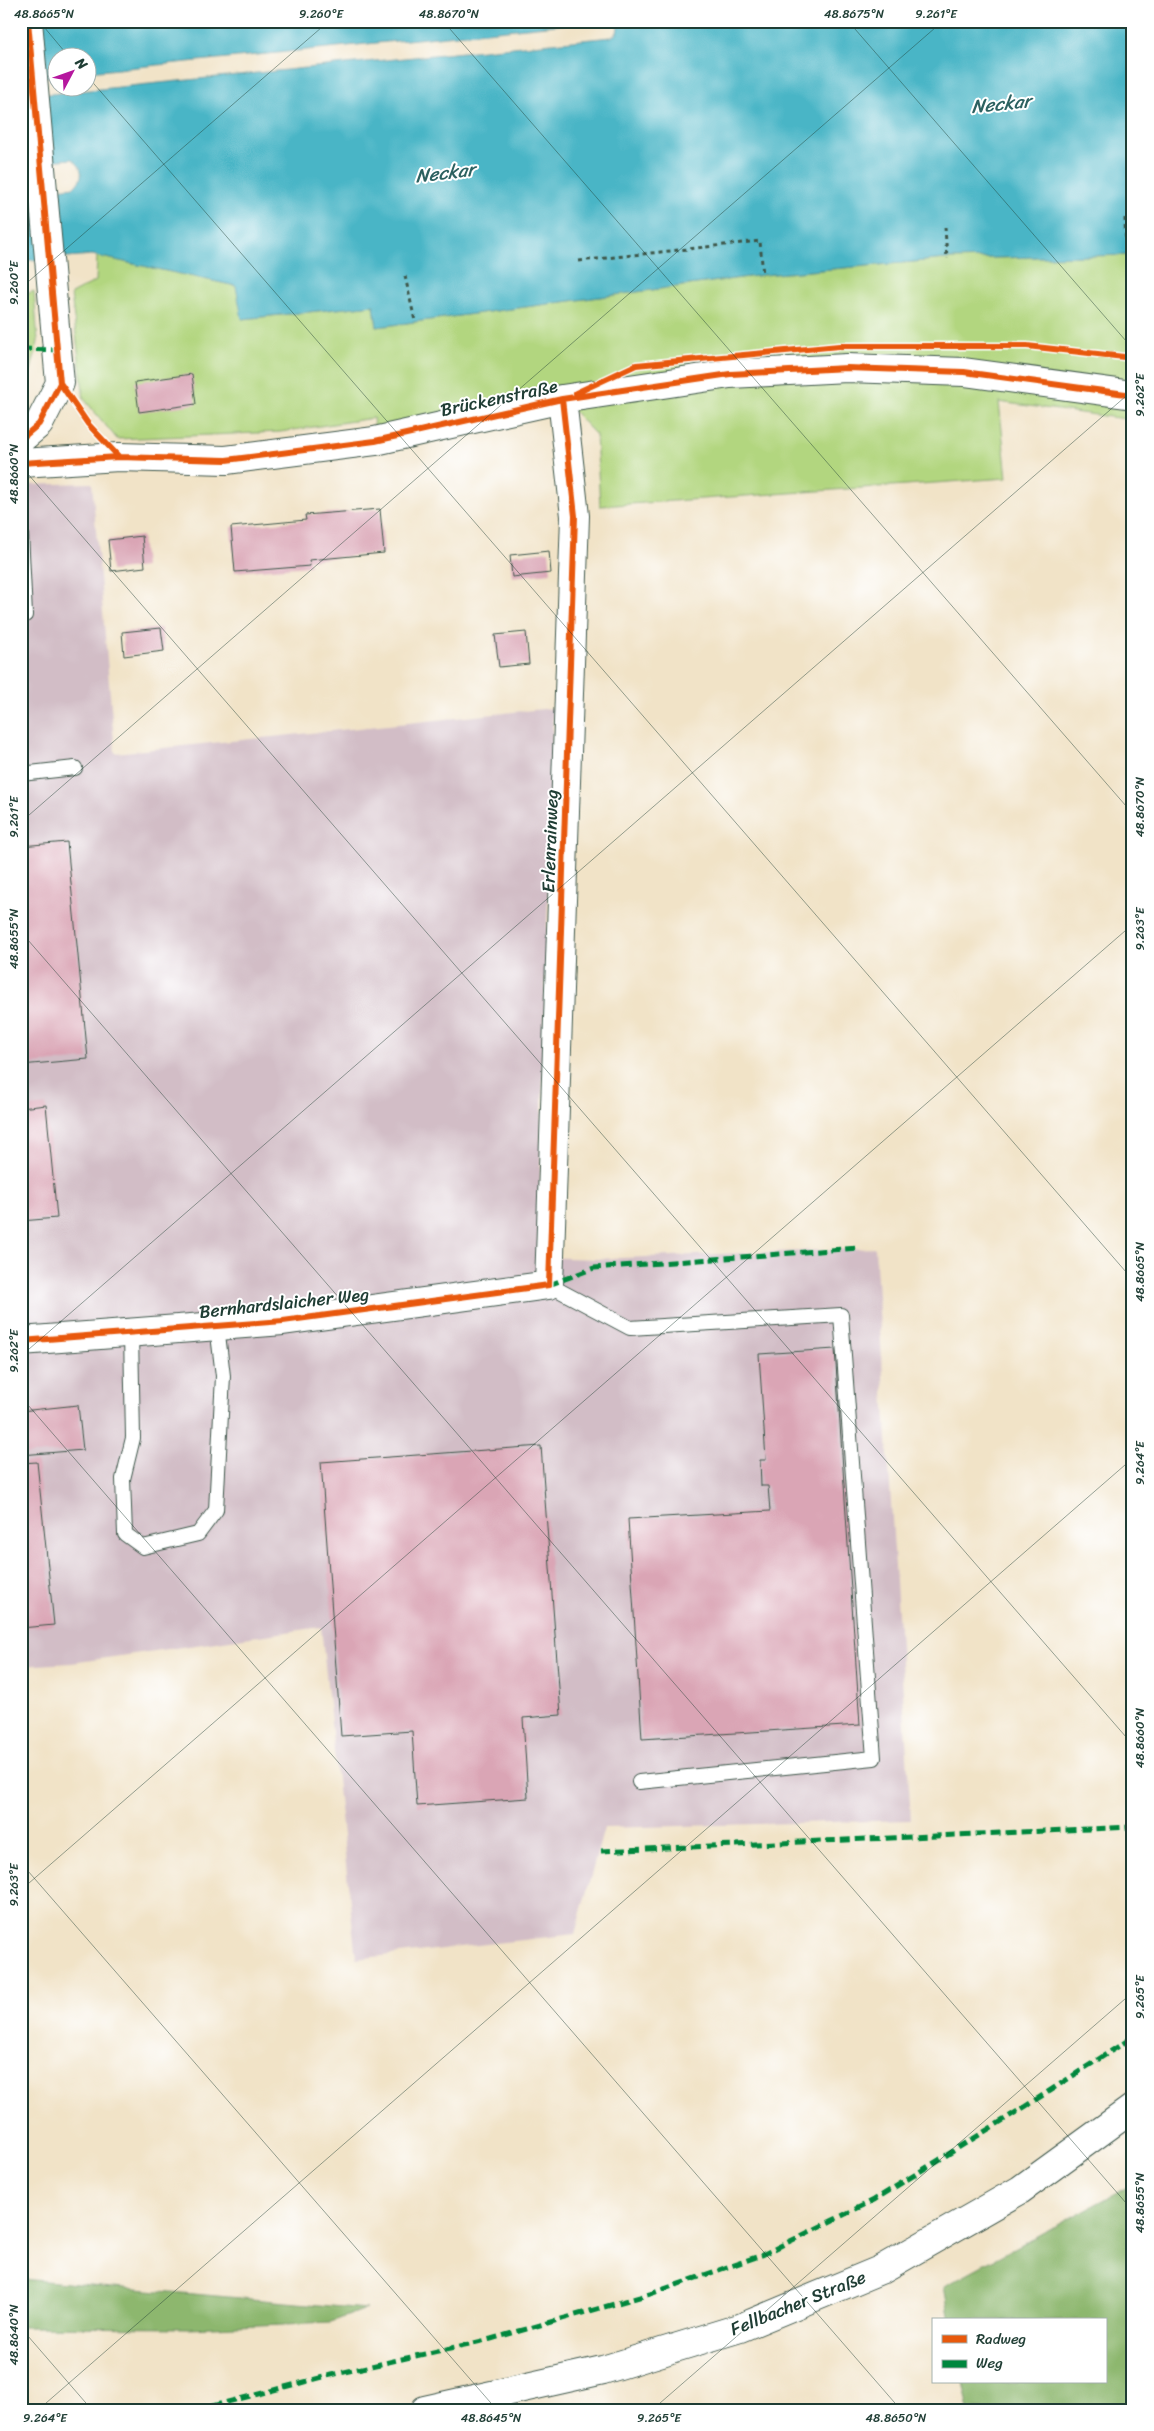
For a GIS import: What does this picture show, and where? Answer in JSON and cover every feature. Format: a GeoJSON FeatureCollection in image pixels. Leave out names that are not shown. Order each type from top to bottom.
{"type":"FeatureCollection","features":[{"type":"Feature","properties":{"kind":"street"},"geometry":{"type":"LineString","coordinates":[[21,439],[39,424],[60,383],[59,350],[54,321],[28,21]]}},
{"type":"Feature","properties":{"kind":"street","name":"Brückenstraße"},"geometry":{"type":"LineString","coordinates":[[21,463],[119,457],[226,460],[374,441],[562,399],[730,374],[848,368],[964,372],[1133,395]]}},
{"type":"Feature","properties":{"kind":"street","name":"Erlenrainweg"},"geometry":{"type":"LineString","coordinates":[[549,1285],[576,516],[562,399]]}},
{"type":"Feature","properties":{"kind":"street","name":"Bernhardslaicher Weg"},"geometry":{"type":"LineString","coordinates":[[21,1341],[283,1321],[549,1285]]}},
{"type":"Feature","properties":{"kind":"street","name":"Fellbacher Straße"},"geometry":{"type":"LineString","coordinates":[[425,2410],[603,2370],[721,2334],[880,2270],[1020,2190],[1133,2108]]}},
{"type":"Feature","properties":{"kind":"lane"},"geometry":{"type":"LineString","coordinates":[[21,532],[25,615],[21,617]]}},
{"type":"Feature","properties":{"kind":"lane"},"geometry":{"type":"LineString","coordinates":[[21,774],[75,768]]}},
{"type":"Feature","properties":{"kind":"lane"},"geometry":{"type":"LineString","coordinates":[[549,1285],[630,1328],[841,1315],[874,1758],[638,1782]]}},
{"type":"Feature","properties":{"kind":"lane"},"geometry":{"type":"LineString","coordinates":[[131,1332],[134,1438],[123,1479],[125,1534],[143,1547],[198,1534],[216,1510],[223,1376],[217,1326]]}},
{"type":"Feature","properties":{"kind":"path"},"geometry":{"type":"LineString","coordinates":[[1125,218],[1126,255]]}},
{"type":"Feature","properties":{"kind":"path"},"geometry":{"type":"LineString","coordinates":[[945,227],[946,259]]}},
{"type":"Feature","properties":{"kind":"path"},"geometry":{"type":"LineString","coordinates":[[579,262],[760,241],[763,275]]}},
{"type":"Feature","properties":{"kind":"path"},"geometry":{"type":"LineString","coordinates":[[406,276],[415,321]]}},
{"type":"Feature","properties":{"kind":"shaded area"},"geometry":{"type":"Polygon","coordinates":[[[92,483],[115,753],[553,708],[538,1257],[597,1259],[875,1248],[911,1820],[604,1828],[575,1934],[356,1959],[321,1627],[72,1663],[21,1666],[21,485],[92,483]]]}},
{"type":"Feature","properties":{"kind":"green space"},"geometry":{"type":"Polygon","coordinates":[[[1133,255],[1133,420],[999,402],[1007,478],[600,506],[596,435],[562,399],[375,441],[373,418],[280,432],[117,439],[84,399],[71,294],[96,281],[97,256],[236,286],[243,319],[374,305],[377,327],[763,275],[947,259],[1133,255]]]}},
{"type":"Feature","properties":{"kind":"green space"},"geometry":{"type":"Polygon","coordinates":[[[34,291],[38,342],[25,394],[21,397],[21,296],[34,291]]]}},
{"type":"Feature","properties":{"kind":"green space"},"geometry":{"type":"Polygon","coordinates":[[[1133,2184],[1133,2410],[969,2410],[963,2384],[1106,2384],[1106,2318],[950,2318],[944,2286],[1133,2184]]]}},
{"type":"Feature","properties":{"kind":"green space"},"geometry":{"type":"Polygon","coordinates":[[[21,2279],[366,2309],[331,2322],[189,2328],[21,2327],[21,2279]]]}},
{"type":"Feature","properties":{"kind":"water"},"geometry":{"type":"Polygon","coordinates":[[[21,21],[596,21],[98,71],[98,48],[48,48],[48,76],[43,77],[21,21]]]}},
{"type":"Feature","properties":{"kind":"water","name":"Neckar"},"geometry":{"type":"Polygon","coordinates":[[[613,21],[1133,21],[1133,255],[947,259],[763,275],[377,327],[374,305],[242,319],[236,286],[92,255],[21,261],[21,193],[74,187],[80,180],[81,172],[78,165],[72,159],[21,163],[21,97],[48,94],[48,98],[98,98],[98,89],[611,37],[617,33],[618,27],[613,21]]]}},
{"type":"Feature","properties":{"kind":"building"},"geometry":{"type":"Polygon","coordinates":[[[192,374],[196,404],[139,412],[135,382],[192,374]]]}},
{"type":"Feature","properties":{"kind":"building"},"geometry":{"type":"Polygon","coordinates":[[[380,509],[384,553],[309,560],[310,566],[235,572],[231,527],[306,520],[305,515],[380,509]]]}},
{"type":"Feature","properties":{"kind":"building"},"geometry":{"type":"Polygon","coordinates":[[[142,536],[145,567],[111,571],[108,540],[142,536]]]}},
{"type":"Feature","properties":{"kind":"building"},"geometry":{"type":"Polygon","coordinates":[[[549,551],[551,573],[512,577],[510,555],[549,551]]]}},
{"type":"Feature","properties":{"kind":"building"},"geometry":{"type":"Polygon","coordinates":[[[161,628],[164,651],[124,656],[122,632],[161,628]]]}},
{"type":"Feature","properties":{"kind":"building"},"geometry":{"type":"Polygon","coordinates":[[[526,632],[529,664],[499,667],[495,635],[526,632]]]}},
{"type":"Feature","properties":{"kind":"building"},"geometry":{"type":"Polygon","coordinates":[[[67,842],[88,1059],[21,1065],[21,846],[67,842]]]}},
{"type":"Feature","properties":{"kind":"building"},"geometry":{"type":"Polygon","coordinates":[[[46,1105],[57,1218],[21,1221],[21,1108],[46,1105]]]}},
{"type":"Feature","properties":{"kind":"building"},"geometry":{"type":"Polygon","coordinates":[[[835,1349],[860,1725],[642,1739],[628,1519],[770,1511],[768,1486],[761,1486],[760,1460],[766,1460],[759,1354],[835,1349]]]}},
{"type":"Feature","properties":{"kind":"building"},"geometry":{"type":"Polygon","coordinates":[[[78,1405],[83,1450],[21,1455],[21,1411],[78,1405]]]}},
{"type":"Feature","properties":{"kind":"building"},"geometry":{"type":"Polygon","coordinates":[[[541,1446],[561,1715],[523,1718],[528,1798],[417,1806],[412,1731],[341,1736],[321,1462],[541,1446]]]}},
{"type":"Feature","properties":{"kind":"building"},"geometry":{"type":"Polygon","coordinates":[[[37,1462],[54,1625],[21,1628],[21,1463],[37,1462]]]}},
{"type":"Feature","properties":{"kind":"marked path"},"geometry":{"type":"LineString","coordinates":[[21,349],[59,350]]}},
{"type":"Feature","properties":{"kind":"marked path"},"geometry":{"type":"LineString","coordinates":[[549,1285],[594,1268],[858,1248]]}},
{"type":"Feature","properties":{"kind":"marked path"},"geometry":{"type":"LineString","coordinates":[[601,1851],[1133,1827]]}},
{"type":"Feature","properties":{"kind":"marked path"},"geometry":{"type":"LineString","coordinates":[[197,2410],[331,2375],[491,2339],[650,2294],[762,2255],[874,2200],[1133,2037]]}},
{"type":"Feature","properties":{"kind":"cycle path"},"geometry":{"type":"LineString","coordinates":[[21,439],[39,424],[60,383],[28,21]]}},
{"type":"Feature","properties":{"kind":"cycle path"},"geometry":{"type":"LineString","coordinates":[[576,393],[636,365],[839,346],[1027,346],[1133,358]]}},
{"type":"Feature","properties":{"kind":"cycle path"},"geometry":{"type":"LineString","coordinates":[[21,463],[119,457],[226,460],[375,441],[562,399],[730,374],[847,368],[964,372],[1133,395]]}},
{"type":"Feature","properties":{"kind":"cycle path"},"geometry":{"type":"LineString","coordinates":[[60,383],[88,424],[119,457]]}},
{"type":"Feature","properties":{"kind":"cycle path"},"geometry":{"type":"LineString","coordinates":[[21,1341],[283,1321],[549,1285],[575,516],[562,399]]}}]}
